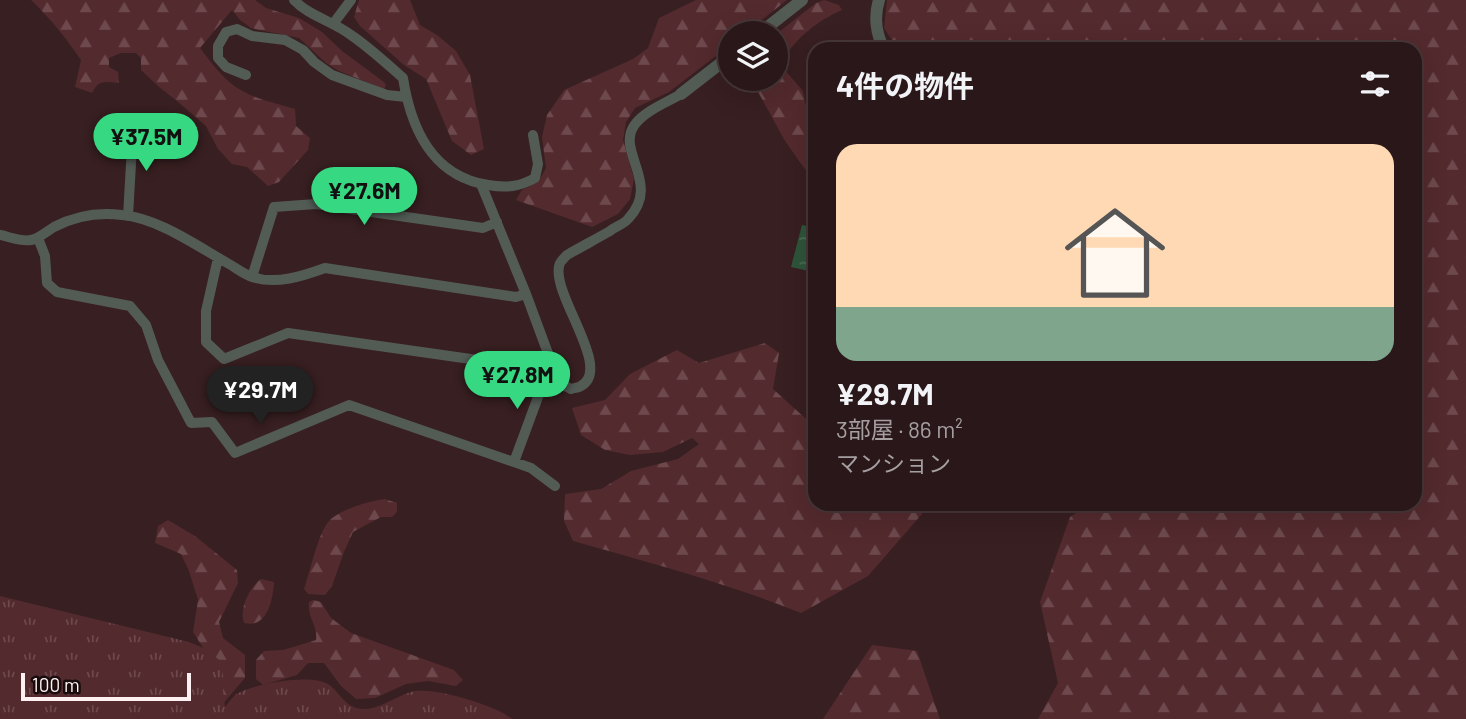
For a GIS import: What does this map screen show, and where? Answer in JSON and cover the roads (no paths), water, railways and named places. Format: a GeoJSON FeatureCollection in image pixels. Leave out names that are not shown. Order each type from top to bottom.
{"type":"FeatureCollection","features":[{"type":"Feature","properties":{"kind":"street"},"geometry":{"type":"LineString","coordinates":[[294,0],[304,10],[350,34],[403,78],[417,130],[434,158],[456,175],[481,184],[503,187],[523,185],[535,178],[538,164],[533,135]]}},
{"type":"Feature","properties":{"kind":"street"},"geometry":{"type":"LineString","coordinates":[[333,24],[351,0]]}},
{"type":"Feature","properties":{"kind":"street"},"geometry":{"type":"LineString","coordinates":[[775,21],[802,0]]}},
{"type":"Feature","properties":{"kind":"street"},"geometry":{"type":"LineString","coordinates":[[879,0],[876,23],[880,42]]}},
{"type":"Feature","properties":{"kind":"street"},"geometry":{"type":"LineString","coordinates":[[246,75],[226,67],[218,58],[218,46],[226,32],[237,29],[252,36],[285,40],[303,50],[332,75],[387,96],[406,97]]}},
{"type":"Feature","properties":{"kind":"street"},"geometry":{"type":"LineString","coordinates":[[481,184],[526,294],[551,369],[559,383],[570,389],[581,387],[591,370],[590,358],[565,298],[559,276],[560,263],[567,255],[628,220],[638,205],[642,188],[630,150],[629,135],[633,125],[646,113],[681,94],[718,65]]}},
{"type":"Feature","properties":{"kind":"street"},"geometry":{"type":"LineString","coordinates":[[128,216],[133,129],[145,120]]}},
{"type":"Feature","properties":{"kind":"street"},"geometry":{"type":"LineString","coordinates":[[252,277],[274,207],[316,204],[483,228],[497,222]]}},
{"type":"Feature","properties":{"kind":"street"},"geometry":{"type":"LineString","coordinates":[[0,235],[28,241],[38,238],[66,220],[88,215],[122,215],[149,221],[252,277],[297,278],[325,268],[516,297],[526,294]]}},
{"type":"Feature","properties":{"kind":"street"},"geometry":{"type":"LineString","coordinates":[[38,238],[46,256],[47,283],[58,292],[130,306],[146,325],[158,360],[191,423],[212,422],[235,453],[349,405],[531,468],[555,486]]}},
{"type":"Feature","properties":{"kind":"street"},"geometry":{"type":"LineString","coordinates":[[218,258],[206,312],[206,342],[224,359],[288,333],[551,369]]}},
{"type":"Feature","properties":{"kind":"street"},"geometry":{"type":"LineString","coordinates":[[514,462],[551,369]]}},
{"type":"Feature","properties":{"kind":"water"},"geometry":{"type":"Polygon","coordinates":[[[802,225],[808,226],[808,271],[791,267],[802,225]]]}}]}
